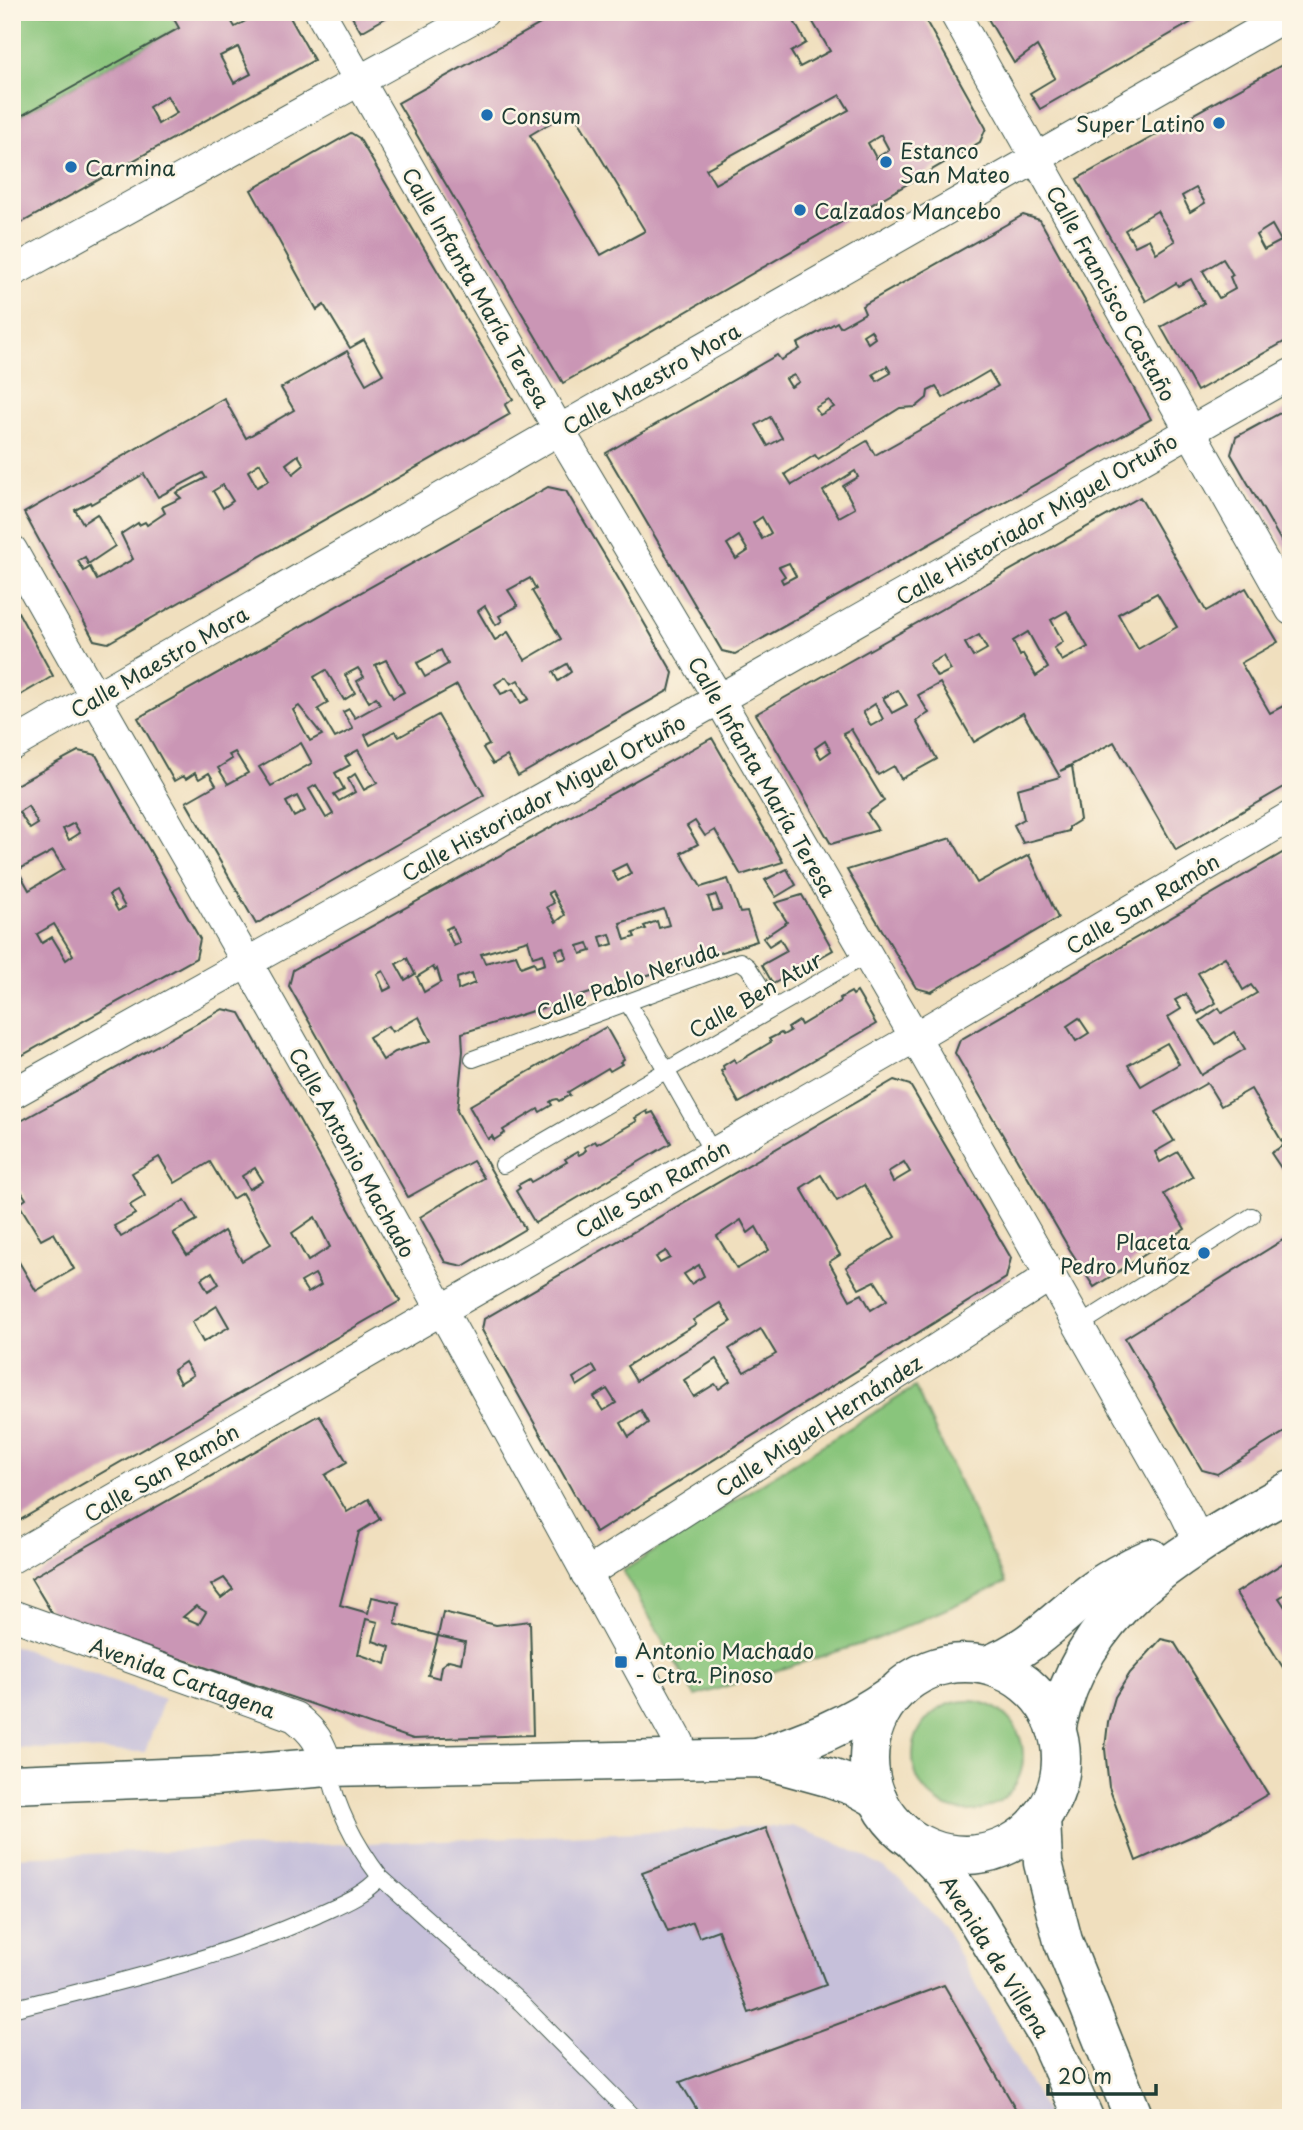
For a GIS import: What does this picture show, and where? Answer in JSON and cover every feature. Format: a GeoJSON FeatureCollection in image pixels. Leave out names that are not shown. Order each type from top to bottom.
{"type":"FeatureCollection","features":[{"type":"Feature","properties":{"kind":"main road"},"geometry":{"type":"LineString","coordinates":[[1056,1729],[1062,1703],[1076,1671],[1113,1613],[1159,1572],[1200,1544],[1291,1490]]}},
{"type":"Feature","properties":{"kind":"main road"},"geometry":{"type":"LineString","coordinates":[[987,1665],[1006,1658],[1028,1644],[1090,1593],[1123,1572],[1149,1559],[1200,1544]]}},
{"type":"Feature","properties":{"kind":"main road"},"geometry":{"type":"LineString","coordinates":[[758,1758],[836,1729],[865,1713],[902,1686],[920,1674],[942,1665],[987,1665],[1010,1674],[1030,1688],[1046,1707],[1056,1729],[1061,1752],[1053,1797],[1041,1817],[1020,1838],[995,1850],[967,1855],[939,1851],[913,1840],[898,1828],[878,1799],[870,1776],[870,1751],[874,1727],[886,1705],[902,1686]]}},
{"type":"Feature","properties":{"kind":"main road"},"geometry":{"type":"LineString","coordinates":[[12,1784],[214,1776],[328,1767],[758,1758],[831,1778],[878,1799]]}},
{"type":"Feature","properties":{"kind":"main road"},"geometry":{"type":"LineString","coordinates":[[1041,1817],[1043,1863],[1063,1941],[1134,2118]]}},
{"type":"Feature","properties":{"kind":"main road","name":"Avenida de Villena"},"geometry":{"type":"LineString","coordinates":[[913,1840],[946,1874],[973,1913],[1047,2035],[1084,2118]]}},
{"type":"Feature","properties":{"kind":"street","name":"Calle Infanta María Teresa"},"geometry":{"type":"LineString","coordinates":[[320,12],[559,430],[915,1037],[1185,1513],[1200,1544]]}},
{"type":"Feature","properties":{"kind":"street"},"geometry":{"type":"LineString","coordinates":[[12,272],[484,12]]}},
{"type":"Feature","properties":{"kind":"street","name":"Calle Francisco Castaño"},"geometry":{"type":"LineString","coordinates":[[954,12],[1291,610]]}},
{"type":"Feature","properties":{"kind":"street","name":"Calle Maestro Mora"},"geometry":{"type":"LineString","coordinates":[[12,745],[1291,13]]}},
{"type":"Feature","properties":{"kind":"street","name":"Calle Historiador Miguel Ortuño"},"geometry":{"type":"LineString","coordinates":[[12,1094],[719,699],[1291,374]]}},
{"type":"Feature","properties":{"kind":"street","name":"Calle Antonio Machado"},"geometry":{"type":"LineString","coordinates":[[12,550],[441,1310],[679,1742],[682,1759]]}},
{"type":"Feature","properties":{"kind":"street","name":"Calle San Ramón"},"geometry":{"type":"LineString","coordinates":[[12,1558],[915,1037],[1291,816]]}},
{"type":"Feature","properties":{"kind":"street","name":"Calle Miguel Hernández"},"geometry":{"type":"LineString","coordinates":[[586,1574],[1050,1276]]}},
{"type":"Feature","properties":{"kind":"street","name":"Avenida Cartagena"},"geometry":{"type":"LineString","coordinates":[[12,1615],[295,1717],[313,1731],[328,1767]]}},
{"type":"Feature","properties":{"kind":"lane","name":"Calle Ben Atur"},"geometry":{"type":"LineString","coordinates":[[503,1165],[866,954]]}},
{"type":"Feature","properties":{"kind":"lane","name":"Calle Pablo Neruda"},"geometry":{"type":"LineString","coordinates":[[473,1059],[740,961],[748,967],[774,1007]]}},
{"type":"Feature","properties":{"kind":"lane"},"geometry":{"type":"LineString","coordinates":[[628,1003],[713,1153]]}},
{"type":"Feature","properties":{"kind":"lane"},"geometry":{"type":"LineString","coordinates":[[1078,1326],[1252,1216]]}},
{"type":"Feature","properties":{"kind":"lane"},"geometry":{"type":"LineString","coordinates":[[328,1767],[332,1786],[349,1829],[380,1877],[521,2003],[635,2118]]}},
{"type":"Feature","properties":{"kind":"lane"},"geometry":{"type":"LineString","coordinates":[[12,2009],[188,1962],[281,1932],[355,1898],[369,1889],[380,1877]]}},
{"type":"Feature","properties":{"kind":"path"},"geometry":{"type":"LineString","coordinates":[[1281,1894],[1291,1894]]}},
{"type":"Feature","properties":{"kind":"shaded area"},"geometry":{"type":"Polygon","coordinates":[[[12,1645],[164,1699],[145,1752],[12,1748],[12,1645]]]}},
{"type":"Feature","properties":{"kind":"shaded area"},"geometry":{"type":"Polygon","coordinates":[[[791,1826],[826,1838],[866,1857],[900,1879],[943,1924],[1049,2118],[12,2118],[12,1857],[791,1826]]]}},
{"type":"Feature","properties":{"kind":"green space"},"geometry":{"type":"Polygon","coordinates":[[[12,12],[170,12],[179,28],[12,120],[12,12]]]}},
{"type":"Feature","properties":{"kind":"green space"},"geometry":{"type":"Polygon","coordinates":[[[915,1387],[1006,1583],[877,1639],[695,1696],[623,1571],[915,1387]]]}},
{"type":"Feature","properties":{"kind":"green space"},"geometry":{"type":"Polygon","coordinates":[[[968,1701],[989,1706],[1007,1717],[1018,1735],[1023,1756],[1018,1777],[1007,1795],[989,1806],[968,1811],[947,1806],[929,1795],[918,1777],[913,1756],[918,1735],[929,1717],[947,1706],[968,1701]]]}},
{"type":"Feature","properties":{"kind":"building"},"geometry":{"type":"Polygon","coordinates":[[[170,12],[231,12],[227,14],[235,27],[249,19],[245,12],[287,12],[314,60],[12,228],[12,121],[179,28],[170,12]],[[238,47],[220,56],[234,83],[251,74],[238,47]],[[167,96],[149,107],[158,124],[177,113],[167,96]]]}},
{"type":"Feature","properties":{"kind":"building"},"geometry":{"type":"Polygon","coordinates":[[[349,12],[396,12],[361,32],[349,12]]]}},
{"type":"Feature","properties":{"kind":"building"},"geometry":{"type":"Polygon","coordinates":[[[562,12],[789,12],[806,43],[791,52],[800,67],[830,51],[807,12],[921,12],[986,128],[980,142],[563,383],[398,103],[562,12]],[[840,95],[706,169],[715,184],[849,110],[840,95]],[[572,110],[530,135],[601,255],[645,231],[572,110]],[[881,135],[868,143],[876,158],[889,150],[881,135]]]}},
{"type":"Feature","properties":{"kind":"building"},"geometry":{"type":"Polygon","coordinates":[[[984,12],[1209,12],[1040,109],[1030,93],[1055,78],[1037,46],[1014,63],[984,12]]]}},
{"type":"Feature","properties":{"kind":"building"},"geometry":{"type":"Polygon","coordinates":[[[1291,60],[1291,338],[1197,391],[1161,327],[1204,303],[1191,279],[1178,286],[1176,283],[1146,301],[1077,179],[1291,60]],[[1196,188],[1182,196],[1190,212],[1205,203],[1196,188]],[[1157,211],[1125,230],[1135,246],[1149,239],[1156,253],[1175,241],[1157,211]],[[1272,225],[1256,235],[1264,250],[1281,241],[1272,225]],[[1223,259],[1203,271],[1219,298],[1235,289],[1230,277],[1233,275],[1223,259]]]}},
{"type":"Feature","properties":{"kind":"building"},"geometry":{"type":"Polygon","coordinates":[[[351,133],[359,138],[513,399],[505,405],[510,414],[108,643],[94,640],[24,513],[224,398],[246,438],[294,410],[281,388],[347,351],[366,384],[383,374],[364,340],[350,348],[324,305],[317,310],[251,190],[351,133]],[[298,455],[286,464],[293,474],[304,465],[298,455]],[[260,463],[248,471],[257,487],[269,480],[260,463]],[[203,473],[158,497],[144,474],[75,510],[83,523],[97,514],[115,546],[88,564],[85,557],[78,561],[84,571],[90,567],[97,580],[133,559],[121,534],[138,523],[139,525],[145,522],[147,525],[165,513],[162,507],[181,498],[176,493],[206,478],[203,473]],[[223,485],[213,491],[223,508],[233,501],[223,485]]]}},
{"type":"Feature","properties":{"kind":"building"},"geometry":{"type":"Polygon","coordinates":[[[1023,215],[1040,220],[1151,419],[735,654],[722,651],[606,453],[777,355],[781,360],[800,349],[797,344],[837,322],[840,327],[865,313],[862,306],[1023,215]],[[871,330],[863,335],[868,343],[875,338],[871,330]],[[887,366],[873,374],[877,381],[891,373],[887,366]],[[989,371],[943,398],[936,387],[928,391],[927,398],[916,407],[900,408],[818,459],[815,455],[785,474],[792,485],[867,441],[875,455],[998,386],[989,371]],[[794,375],[786,379],[791,387],[799,382],[794,375]],[[829,400],[815,408],[820,415],[834,407],[829,400]],[[770,417],[756,425],[768,446],[782,438],[770,417]],[[855,471],[823,491],[839,517],[855,508],[843,486],[858,477],[855,471]],[[762,517],[753,523],[762,539],[771,533],[762,517]],[[739,536],[727,544],[736,559],[748,551],[739,536]],[[789,563],[779,567],[785,576],[781,579],[783,583],[796,576],[789,563]]]}},
{"type":"Feature","properties":{"kind":"building"},"geometry":{"type":"Polygon","coordinates":[[[1291,407],[1291,558],[1231,454],[1236,437],[1291,407]]]}},
{"type":"Feature","properties":{"kind":"building"},"geometry":{"type":"Polygon","coordinates":[[[548,487],[566,491],[673,673],[669,690],[518,776],[507,756],[493,764],[483,748],[489,745],[457,685],[365,735],[370,745],[395,731],[399,737],[438,715],[484,795],[256,924],[186,802],[216,785],[209,773],[199,779],[195,773],[186,779],[183,776],[174,781],[138,718],[548,487]],[[530,578],[508,590],[518,606],[499,616],[502,621],[496,625],[485,606],[478,611],[495,640],[508,632],[525,660],[561,639],[532,591],[536,589],[530,578]],[[441,650],[417,663],[425,677],[448,664],[441,650]],[[386,660],[375,665],[393,698],[404,692],[386,660]],[[567,664],[553,672],[558,681],[571,672],[567,664]],[[358,668],[345,675],[355,693],[344,700],[326,670],[314,677],[328,703],[318,709],[335,738],[353,729],[343,712],[349,709],[355,718],[380,704],[376,697],[369,702],[357,681],[364,677],[358,668]],[[506,677],[495,684],[501,694],[513,689],[521,703],[529,699],[518,680],[511,684],[506,677]],[[299,706],[293,710],[310,741],[322,735],[299,706]],[[301,743],[259,767],[271,786],[312,763],[301,743]],[[358,750],[345,757],[350,765],[335,773],[344,789],[334,794],[339,801],[355,792],[348,779],[355,774],[364,790],[377,783],[358,750]],[[235,752],[229,755],[232,759],[218,768],[228,784],[248,773],[235,752]],[[316,785],[309,789],[326,818],[333,814],[316,785]],[[297,796],[286,802],[294,817],[305,811],[297,796]]]}},
{"type":"Feature","properties":{"kind":"building"},"geometry":{"type":"Polygon","coordinates":[[[1140,497],[1206,611],[1246,588],[1278,642],[1241,663],[1270,713],[1291,702],[1291,783],[1176,850],[1114,742],[1060,771],[1072,766],[1080,820],[1069,827],[1069,831],[1023,843],[1014,825],[1024,819],[1017,789],[1060,777],[1023,713],[974,742],[940,683],[918,695],[929,713],[916,721],[937,759],[901,779],[894,766],[878,775],[851,729],[843,733],[884,801],[867,813],[878,830],[831,844],[756,714],[1140,497]],[[1157,593],[1118,614],[1138,649],[1177,627],[1157,593]],[[1067,611],[1051,620],[1063,642],[1054,648],[1062,661],[1088,647],[1067,611]],[[1028,632],[1013,641],[1020,656],[1023,654],[1036,676],[1048,668],[1028,632]],[[979,635],[965,643],[973,657],[987,649],[979,635]],[[943,656],[929,664],[937,677],[951,670],[943,656]],[[898,690],[883,698],[892,713],[907,705],[898,690]],[[875,704],[863,712],[871,726],[883,719],[875,704]],[[825,741],[815,748],[821,758],[831,751],[825,741]]]}},
{"type":"Feature","properties":{"kind":"building"},"geometry":{"type":"Polygon","coordinates":[[[12,601],[53,676],[12,700],[12,601]]]}},
{"type":"Feature","properties":{"kind":"building"},"geometry":{"type":"Polygon","coordinates":[[[712,738],[783,862],[741,875],[715,830],[705,836],[695,821],[687,826],[698,844],[681,853],[701,887],[728,879],[740,913],[747,912],[757,941],[462,1033],[463,1051],[457,1111],[525,1229],[463,1266],[445,1262],[420,1217],[484,1178],[473,1161],[408,1197],[289,986],[293,970],[712,738]],[[626,864],[612,871],[618,881],[631,874],[626,864]],[[552,891],[548,893],[554,903],[547,907],[556,922],[565,915],[552,891]],[[716,895],[708,897],[713,911],[721,909],[716,895]],[[664,909],[620,923],[625,940],[635,937],[633,933],[646,929],[644,926],[657,921],[659,928],[669,925],[664,909]],[[452,926],[446,929],[454,946],[460,943],[452,926]],[[610,934],[600,937],[603,947],[613,944],[610,934]],[[528,940],[481,954],[485,963],[516,955],[521,967],[534,962],[536,967],[545,964],[543,954],[533,957],[528,940]],[[588,943],[578,946],[581,954],[591,951],[588,943]],[[564,948],[556,950],[559,960],[567,958],[564,948]],[[407,958],[396,964],[405,980],[415,974],[407,958]],[[433,967],[417,977],[424,992],[441,982],[437,969],[435,971],[433,967]],[[383,971],[377,974],[384,991],[392,987],[383,971]],[[472,973],[457,978],[458,990],[475,983],[472,973]],[[419,1017],[392,1032],[388,1026],[369,1037],[383,1060],[395,1052],[431,1041],[419,1017]]]}},
{"type":"Feature","properties":{"kind":"building"},"geometry":{"type":"Polygon","coordinates":[[[78,751],[96,755],[200,939],[196,958],[12,1061],[12,888],[15,887],[12,879],[20,874],[29,890],[64,869],[53,851],[18,870],[12,866],[12,787],[78,751]],[[28,806],[19,812],[30,829],[38,824],[28,806]],[[74,823],[63,829],[69,840],[80,833],[74,823]],[[116,891],[109,895],[118,911],[125,907],[116,891]],[[54,924],[37,934],[42,943],[52,937],[66,960],[73,955],[54,924]]]}},
{"type":"Feature","properties":{"kind":"building"},"geometry":{"type":"Polygon","coordinates":[[[951,838],[977,883],[1029,855],[1058,918],[931,992],[916,988],[847,870],[951,838]]]}},
{"type":"Feature","properties":{"kind":"building"},"geometry":{"type":"Polygon","coordinates":[[[1291,848],[1291,932],[1288,933],[1291,938],[1291,1166],[1283,1171],[1271,1153],[1284,1145],[1251,1089],[1221,1106],[1207,1083],[1156,1112],[1174,1141],[1155,1152],[1160,1162],[1178,1152],[1193,1177],[1164,1194],[1185,1229],[1094,1287],[955,1053],[960,1040],[1291,848]],[[1225,957],[1198,973],[1216,1003],[1198,1014],[1186,994],[1175,1000],[1181,1009],[1168,1017],[1201,1075],[1245,1049],[1234,1032],[1216,1044],[1200,1021],[1219,1008],[1222,1013],[1257,993],[1251,985],[1243,990],[1225,957]],[[1079,1018],[1067,1026],[1076,1041],[1089,1033],[1079,1018]],[[1167,1043],[1128,1065],[1141,1086],[1179,1064],[1167,1043]]]}},
{"type":"Feature","properties":{"kind":"building"},"geometry":{"type":"Polygon","coordinates":[[[787,869],[796,885],[776,897],[765,880],[787,869]]]}},
{"type":"Feature","properties":{"kind":"building"},"geometry":{"type":"Polygon","coordinates":[[[802,895],[833,950],[773,984],[762,965],[787,951],[780,939],[769,946],[763,938],[787,922],[775,903],[802,895]]]}},
{"type":"Feature","properties":{"kind":"building"},"geometry":{"type":"Polygon","coordinates":[[[851,992],[853,995],[857,992],[876,1024],[739,1103],[721,1071],[723,1066],[734,1059],[736,1063],[771,1042],[769,1039],[790,1031],[788,1028],[799,1021],[801,1025],[851,992]]]}},
{"type":"Feature","properties":{"kind":"building"},"geometry":{"type":"Polygon","coordinates":[[[223,1009],[240,1013],[400,1301],[20,1520],[12,1518],[12,1250],[36,1291],[74,1269],[54,1233],[41,1240],[19,1204],[26,1199],[21,1191],[12,1196],[12,1126],[223,1009]],[[159,1157],[132,1173],[145,1196],[130,1205],[135,1214],[114,1226],[121,1237],[185,1200],[197,1220],[173,1233],[187,1255],[224,1231],[242,1261],[271,1244],[242,1193],[232,1199],[210,1162],[175,1183],[159,1157]],[[255,1168],[242,1176],[249,1189],[263,1181],[255,1168]],[[315,1217],[292,1233],[308,1261],[330,1247],[315,1217]],[[212,1272],[201,1279],[208,1291],[219,1284],[212,1272]],[[315,1274],[301,1282],[308,1293],[321,1285],[315,1274]],[[217,1306],[192,1322],[203,1342],[229,1327],[217,1306]],[[185,1362],[173,1370],[180,1383],[193,1375],[185,1362]]]}},
{"type":"Feature","properties":{"kind":"building"},"geometry":{"type":"Polygon","coordinates":[[[606,1027],[624,1059],[620,1062],[622,1064],[610,1071],[608,1068],[568,1092],[570,1095],[559,1101],[553,1100],[550,1102],[552,1105],[540,1112],[538,1109],[503,1130],[505,1133],[494,1140],[492,1136],[488,1139],[469,1106],[606,1027]]]}},
{"type":"Feature","properties":{"kind":"building"},"geometry":{"type":"Polygon","coordinates":[[[894,1080],[910,1085],[1011,1258],[1006,1278],[596,1533],[482,1330],[484,1319],[894,1080]],[[904,1162],[888,1172],[893,1182],[910,1172],[904,1162]],[[821,1175],[801,1188],[840,1255],[829,1262],[850,1300],[862,1294],[871,1310],[887,1300],[875,1281],[859,1289],[846,1267],[895,1237],[864,1185],[837,1201],[821,1175]],[[741,1220],[717,1236],[737,1269],[769,1250],[756,1227],[748,1233],[741,1220]],[[666,1251],[656,1257],[660,1263],[670,1258],[666,1251]],[[699,1265],[684,1274],[691,1284],[704,1276],[699,1265]],[[720,1303],[693,1320],[696,1324],[627,1366],[636,1381],[731,1322],[720,1303]],[[761,1329],[729,1349],[744,1372],[776,1354],[761,1329]],[[716,1359],[684,1380],[694,1397],[715,1384],[719,1389],[730,1381],[716,1359]],[[593,1366],[573,1378],[577,1386],[597,1373],[593,1366]],[[607,1389],[594,1397],[603,1411],[616,1403],[607,1389]],[[641,1410],[621,1423],[629,1437],[648,1423],[641,1410]]]}},
{"type":"Feature","properties":{"kind":"building"},"geometry":{"type":"Polygon","coordinates":[[[647,1111],[648,1114],[653,1112],[671,1143],[535,1223],[516,1191],[520,1188],[518,1185],[529,1179],[531,1182],[567,1162],[565,1159],[577,1152],[579,1155],[583,1153],[586,1150],[584,1147],[595,1141],[597,1144],[637,1121],[635,1118],[647,1111]]]}},
{"type":"Feature","properties":{"kind":"building"},"geometry":{"type":"Polygon","coordinates":[[[1291,1235],[1291,1428],[1217,1474],[1202,1470],[1125,1338],[1291,1235]]]}},
{"type":"Feature","properties":{"kind":"building"},"geometry":{"type":"Polygon","coordinates":[[[319,1415],[347,1462],[325,1475],[347,1512],[369,1499],[380,1519],[359,1532],[340,1605],[368,1613],[372,1597],[399,1603],[395,1624],[438,1636],[443,1612],[496,1625],[530,1621],[533,1735],[413,1739],[53,1615],[31,1578],[319,1415]],[[224,1578],[211,1585],[221,1598],[233,1589],[224,1578]],[[196,1606],[183,1617],[199,1624],[206,1612],[196,1606]],[[366,1619],[358,1654],[386,1664],[390,1647],[373,1641],[378,1622],[366,1619]],[[438,1636],[428,1675],[439,1678],[441,1666],[449,1660],[461,1663],[465,1642],[438,1636]]]}},
{"type":"Feature","properties":{"kind":"building"},"geometry":{"type":"Polygon","coordinates":[[[1291,1558],[1291,1590],[1279,1598],[1291,1616],[1289,1677],[1236,1593],[1291,1558]]]}},
{"type":"Feature","properties":{"kind":"building"},"geometry":{"type":"Polygon","coordinates":[[[1161,1639],[1174,1642],[1268,1794],[1206,1830],[1136,1861],[1109,1787],[1105,1749],[1108,1722],[1115,1697],[1130,1673],[1161,1639]]]}},
{"type":"Feature","properties":{"kind":"building"},"geometry":{"type":"Polygon","coordinates":[[[766,1828],[826,1985],[749,2013],[718,1930],[699,1937],[693,1922],[668,1932],[642,1873],[766,1828]]]}},
{"type":"Feature","properties":{"kind":"building"},"geometry":{"type":"Polygon","coordinates":[[[944,1985],[1021,2118],[702,2118],[680,2082],[944,1985]]]}},
{"type":"Feature","properties":{"kind":"place","name":"Consum"},"geometry":{"type":"Point","coordinates":[487,115]}},
{"type":"Feature","properties":{"kind":"place","name":"Super Latino"},"geometry":{"type":"Point","coordinates":[1219,123]}},
{"type":"Feature","properties":{"kind":"place","name":"Estanco San Mateo"},"geometry":{"type":"Point","coordinates":[886,162]}},
{"type":"Feature","properties":{"kind":"place","name":"Carmina"},"geometry":{"type":"Point","coordinates":[71,167]}},
{"type":"Feature","properties":{"kind":"place","name":"Calzados Mancebo"},"geometry":{"type":"Point","coordinates":[800,210]}},
{"type":"Feature","properties":{"kind":"place","name":"Placeta Pedro Muñoz"},"geometry":{"type":"Point","coordinates":[1204,1253]}},
{"type":"Feature","properties":{"kind":"place","name":"Antonio Machado - Ctra. Pinoso"},"geometry":{"type":"Point","coordinates":[621,1662]}}]}
